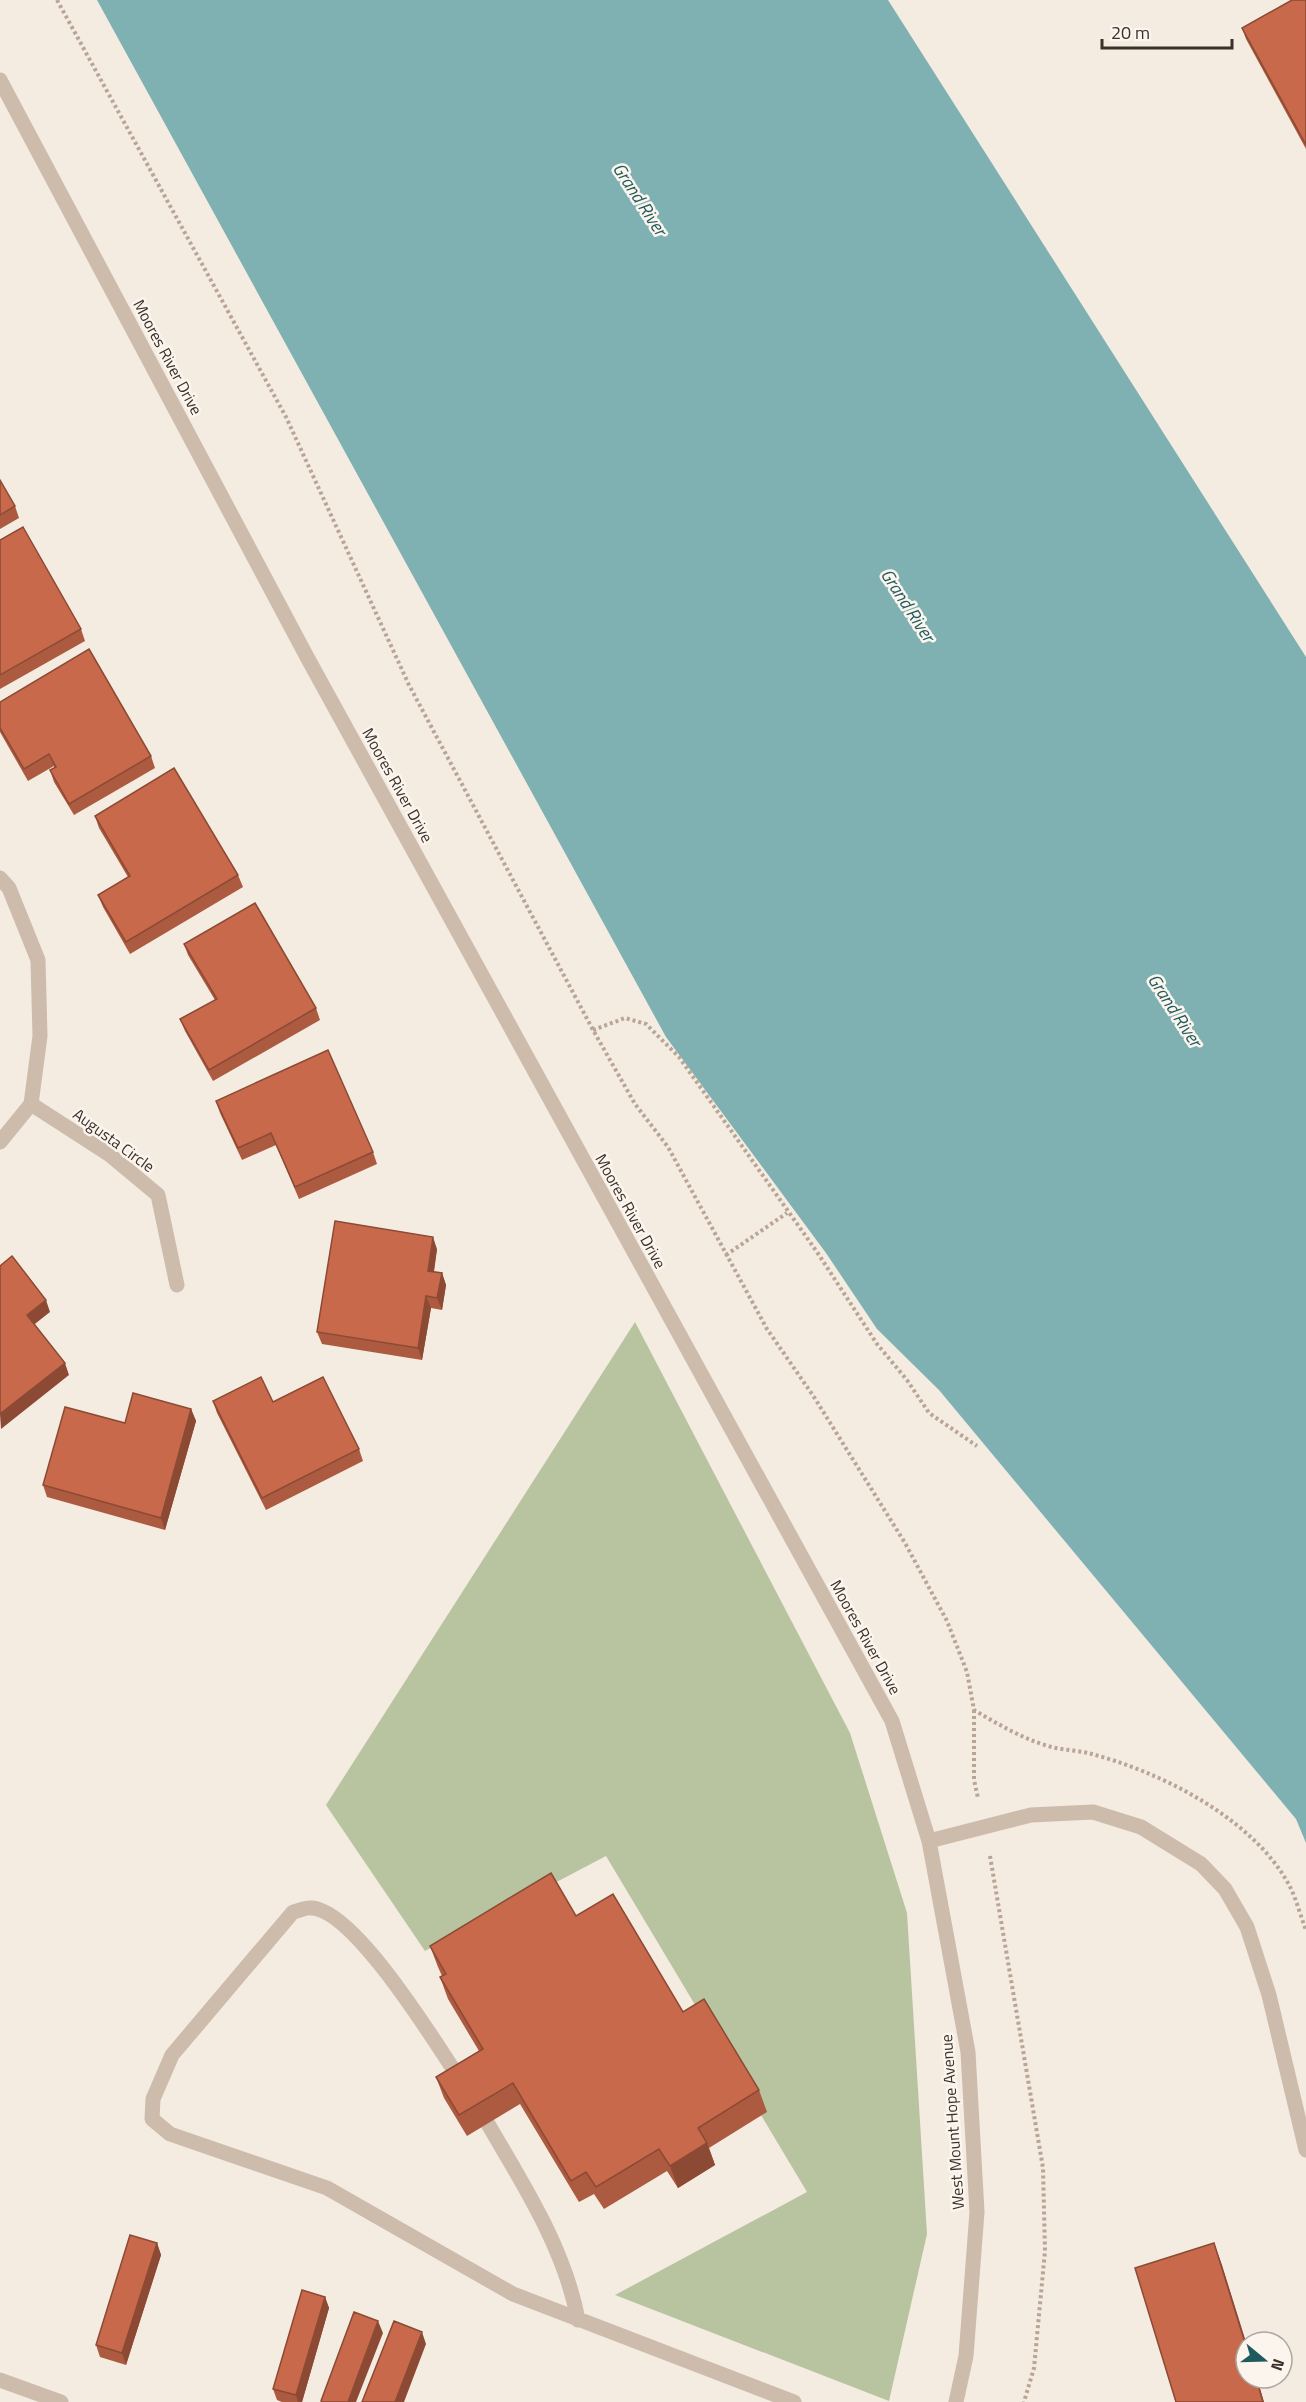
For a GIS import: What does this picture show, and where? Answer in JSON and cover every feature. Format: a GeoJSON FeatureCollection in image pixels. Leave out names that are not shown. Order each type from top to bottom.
{"type":"FeatureCollection","features":[{"type":"Feature","properties":{"kind":"street","name":"Moores River Drive"},"geometry":{"type":"LineString","coordinates":[[0,80],[325,688],[892,1721],[929,1841]]}},
{"type":"Feature","properties":{"kind":"street"},"geometry":{"type":"LineString","coordinates":[[0,878],[9,888],[38,960],[40,1036],[31,1104],[0,1142]]}},
{"type":"Feature","properties":{"kind":"street","name":"Augusta Circle"},"geometry":{"type":"LineString","coordinates":[[31,1104],[110,1155],[158,1195],[177,1285]]}},
{"type":"Feature","properties":{"kind":"street"},"geometry":{"type":"LineString","coordinates":[[929,1841],[1031,1815],[1094,1812],[1141,1827],[1201,1864],[1225,1889],[1247,1927],[1269,1995],[1306,2150]]}},
{"type":"Feature","properties":{"kind":"street","name":"West Mount Hope Avenue"},"geometry":{"type":"LineString","coordinates":[[929,1841],[968,2052],[977,2212],[966,2356],[956,2402]]}},
{"type":"Feature","properties":{"kind":"street"},"geometry":{"type":"LineString","coordinates":[[464,2087],[362,1942],[334,1917],[311,1908],[293,1912],[172,2055],[153,2099],[152,2119],[170,2134],[327,2188],[513,2294],[794,2402]]}},
{"type":"Feature","properties":{"kind":"street"},"geometry":{"type":"LineString","coordinates":[[488,2124],[525,2189],[560,2259],[572,2287],[578,2320]]}},
{"type":"Feature","properties":{"kind":"street"},"geometry":{"type":"LineString","coordinates":[[0,2380],[61,2402]]}},
{"type":"Feature","properties":{"kind":"path"},"geometry":{"type":"LineString","coordinates":[[57,0],[286,417],[409,685],[593,1030],[635,1104],[668,1147],[767,1329],[814,1397],[915,1562],[947,1621],[963,1661],[974,1710],[974,1780],[985,1827],[1043,2168],[1045,2251],[1034,2368],[1024,2402]]}},
{"type":"Feature","properties":{"kind":"path"},"geometry":{"type":"LineString","coordinates":[[593,1030],[625,1018],[646,1024],[679,1057],[787,1213],[817,1252],[877,1344],[907,1380],[929,1413],[977,1446]]}},
{"type":"Feature","properties":{"kind":"path"},"geometry":{"type":"LineString","coordinates":[[726,1255],[787,1213]]}},
{"type":"Feature","properties":{"kind":"path"},"geometry":{"type":"LineString","coordinates":[[974,1710],[1008,1731],[1049,1747],[1088,1753],[1160,1778],[1208,1804],[1249,1834],[1288,1882],[1306,1930]]}},
{"type":"Feature","properties":{"kind":"green space"},"geometry":{"type":"Polygon","coordinates":[[[635,1322],[850,1733],[907,1913],[927,2234],[889,2401],[615,2295],[807,2192],[606,1856],[425,1951],[326,1805],[635,1322]]]}},
{"type":"Feature","properties":{"kind":"water","name":"Grand River"},"geometry":{"type":"Polygon","coordinates":[[[97,0],[888,0],[1306,657],[1306,1843],[1296,1819],[939,1390],[877,1329],[826,1253],[666,1037],[97,0]]]}},
{"type":"Feature","properties":{"kind":"building"},"geometry":{"type":"Polygon","coordinates":[[[1292,0],[1306,0],[1306,145],[1242,28],[1292,0]]]}},
{"type":"Feature","properties":{"kind":"building"},"geometry":{"type":"Polygon","coordinates":[[[0,480],[15,506],[0,515],[0,480]]]}},
{"type":"Feature","properties":{"kind":"building"},"geometry":{"type":"Polygon","coordinates":[[[23,527],[81,629],[0,675],[0,540],[23,527]]]}},
{"type":"Feature","properties":{"kind":"building"},"geometry":{"type":"Polygon","coordinates":[[[89,649],[151,756],[69,804],[50,770],[56,767],[49,754],[24,769],[0,728],[0,702],[89,649]]]}},
{"type":"Feature","properties":{"kind":"building"},"geometry":{"type":"Polygon","coordinates":[[[174,768],[238,875],[126,942],[98,895],[130,876],[95,816],[174,768]]]}},
{"type":"Feature","properties":{"kind":"building"},"geometry":{"type":"Polygon","coordinates":[[[255,903],[316,1008],[209,1070],[180,1019],[217,999],[184,944],[255,903]]]}},
{"type":"Feature","properties":{"kind":"building"},"geometry":{"type":"Polygon","coordinates":[[[328,1050],[373,1152],[295,1187],[271,1133],[238,1148],[216,1101],[328,1050]]]}},
{"type":"Feature","properties":{"kind":"building"},"geometry":{"type":"Polygon","coordinates":[[[335,1221],[433,1237],[428,1271],[442,1273],[437,1298],[426,1296],[418,1348],[317,1332],[335,1221]]]}},
{"type":"Feature","properties":{"kind":"building"},"geometry":{"type":"Polygon","coordinates":[[[12,1256],[46,1300],[27,1315],[65,1363],[0,1414],[0,1266],[12,1256]]]}},
{"type":"Feature","properties":{"kind":"building"},"geometry":{"type":"Polygon","coordinates":[[[261,1377],[273,1402],[323,1377],[359,1449],[262,1498],[213,1401],[261,1377]]]}},
{"type":"Feature","properties":{"kind":"building"},"geometry":{"type":"Polygon","coordinates":[[[133,1393],[191,1409],[161,1518],[43,1485],[65,1407],[125,1423],[133,1393]]]}},
{"type":"Feature","properties":{"kind":"building"},"geometry":{"type":"Polygon","coordinates":[[[551,1873],[576,1916],[613,1894],[683,2012],[704,1999],[759,2090],[698,2128],[707,2143],[670,2166],[659,2149],[596,2187],[586,2172],[571,2181],[513,2083],[459,2115],[436,2077],[483,2049],[440,1977],[446,1974],[430,1946],[551,1873]]]}},
{"type":"Feature","properties":{"kind":"building"},"geometry":{"type":"Polygon","coordinates":[[[130,2235],[157,2243],[122,2353],[96,2345],[130,2235]]]}},
{"type":"Feature","properties":{"kind":"building"},"geometry":{"type":"Polygon","coordinates":[[[1214,2243],[1241,2330],[1234,2330],[1234,2390],[1260,2390],[1263,2402],[1176,2402],[1135,2268],[1214,2243]]]}},
{"type":"Feature","properties":{"kind":"building"},"geometry":{"type":"Polygon","coordinates":[[[302,2290],[325,2297],[296,2395],[273,2389],[302,2290]]]}},
{"type":"Feature","properties":{"kind":"building"},"geometry":{"type":"Polygon","coordinates":[[[354,2312],[378,2321],[348,2402],[323,2402],[321,2401],[354,2312]]]}},
{"type":"Feature","properties":{"kind":"building"},"geometry":{"type":"Polygon","coordinates":[[[394,2321],[422,2332],[395,2402],[362,2402],[394,2321]]]}}]}
